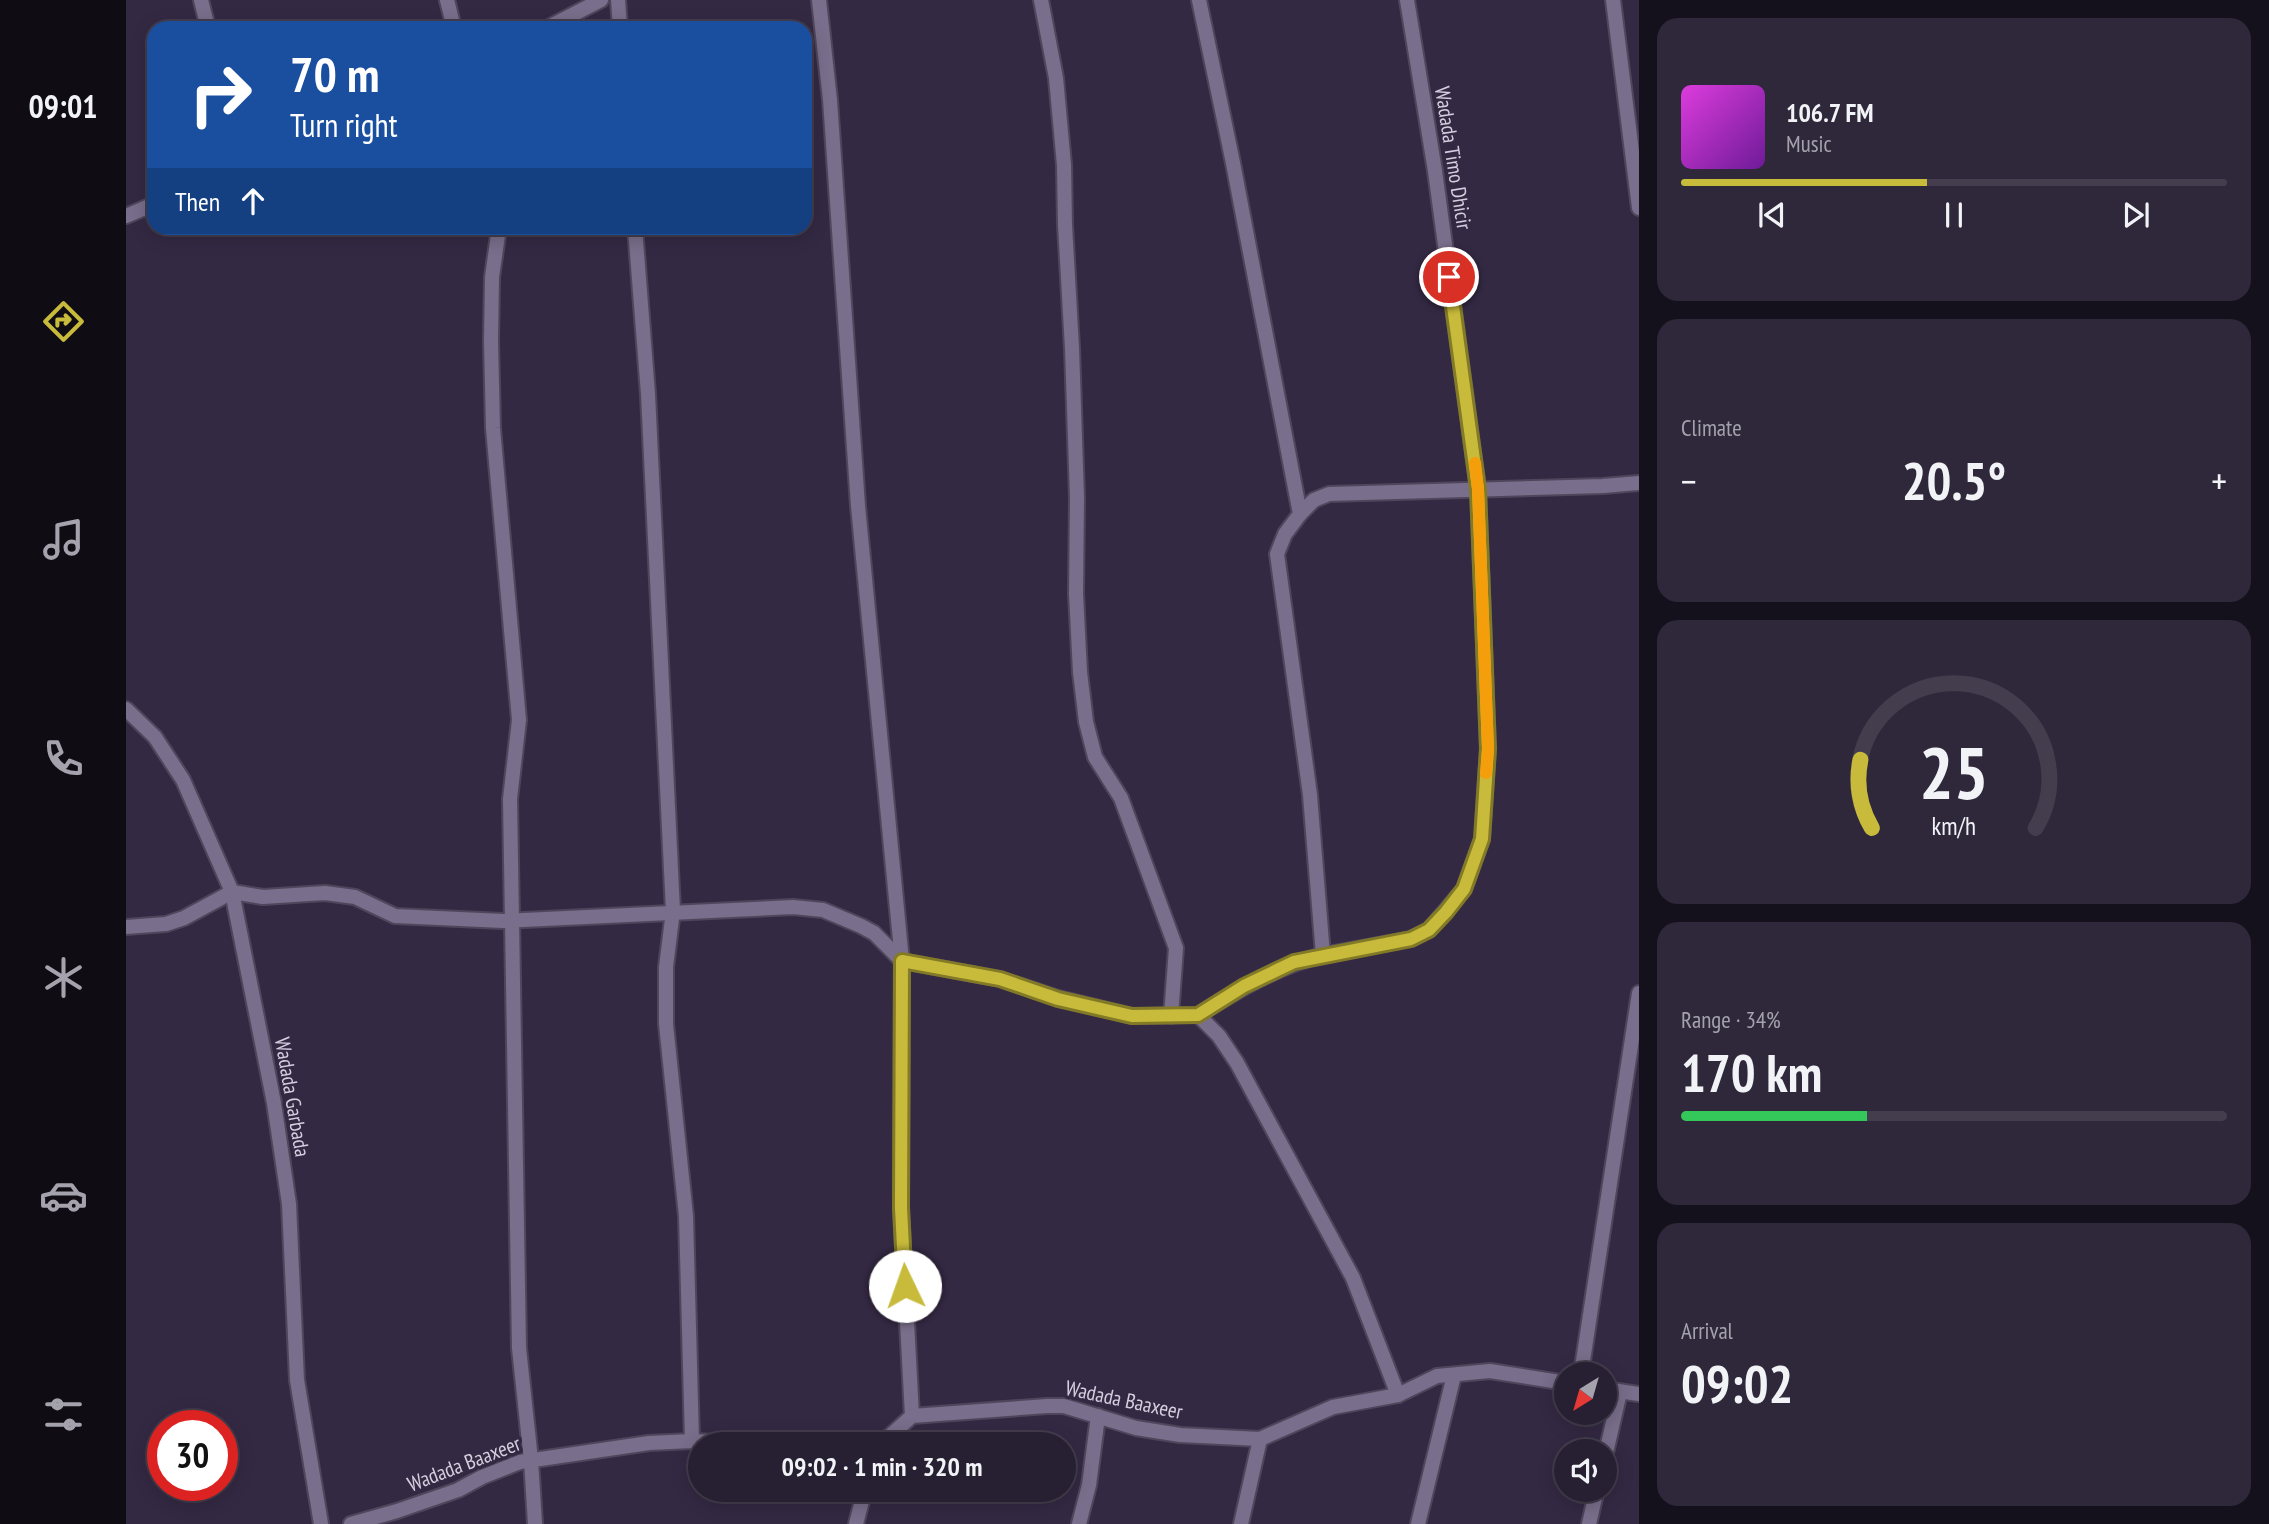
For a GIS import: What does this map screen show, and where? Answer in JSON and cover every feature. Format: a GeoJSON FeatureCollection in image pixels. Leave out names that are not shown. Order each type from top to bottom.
{"type":"FeatureCollection","features":[{"type":"Feature","properties":{"kind":"street"},"geometry":{"type":"LineString","coordinates":[[201,0],[206,21]]}},
{"type":"Feature","properties":{"kind":"street"},"geometry":{"type":"LineString","coordinates":[[447,0],[452,21]]}},
{"type":"Feature","properties":{"kind":"street"},"geometry":{"type":"LineString","coordinates":[[560,21],[601,0]]}},
{"type":"Feature","properties":{"kind":"street"},"geometry":{"type":"LineString","coordinates":[[618,0],[620,21]]}},
{"type":"Feature","properties":{"kind":"street"},"geometry":{"type":"LineString","coordinates":[[820,0],[830,100],[858,506],[902,961],[901,1208],[912,1416],[894,1432]]}},
{"type":"Feature","properties":{"kind":"street"},"geometry":{"type":"LineString","coordinates":[[1041,0],[1056,78],[1064,165],[1076,484],[1076,594],[1086,722],[1095,757],[1121,798],[1176,948],[1171,1016]]}},
{"type":"Feature","properties":{"kind":"street"},"geometry":{"type":"LineString","coordinates":[[1199,0],[1300,514]]}},
{"type":"Feature","properties":{"kind":"street","name":"Wadada Timo Dhicir"},"geometry":{"type":"LineString","coordinates":[[1198,1015],[1244,986],[1294,962],[1411,939],[1429,930],[1464,889],[1482,839],[1488,749],[1478,489],[1434,171],[1407,0]]}},
{"type":"Feature","properties":{"kind":"street"},"geometry":{"type":"LineString","coordinates":[[1613,0],[1639,208]]}},
{"type":"Feature","properties":{"kind":"street"},"geometry":{"type":"LineString","coordinates":[[126,216],[147,207]]}},
{"type":"Feature","properties":{"kind":"street"},"geometry":{"type":"LineString","coordinates":[[498,235],[492,290],[494,428],[519,720],[510,799],[519,1348],[535,1524]]}},
{"type":"Feature","properties":{"kind":"street"},"geometry":{"type":"LineString","coordinates":[[636,235],[648,394],[673,911],[666,967],[666,1024],[686,1216],[692,1432]]}},
{"type":"Feature","properties":{"kind":"street"},"geometry":{"type":"LineString","coordinates":[[1323,955],[1310,795],[1276,554],[1284,534],[1314,500],[1329,494],[1603,486],[1639,482]]}},
{"type":"Feature","properties":{"kind":"street","name":"Wadada Garbada"},"geometry":{"type":"LineString","coordinates":[[126,709],[155,737],[183,780],[232,892],[274,1103],[289,1204],[296,1380],[321,1524]]}},
{"type":"Feature","properties":{"kind":"street"},"geometry":{"type":"LineString","coordinates":[[126,927],[166,924],[184,918],[232,892],[263,897],[325,893],[355,897],[395,916],[512,921],[793,907],[823,910],[848,919],[874,933],[902,961],[1000,979],[1058,999],[1132,1016],[1198,1015],[1219,1036],[1237,1063],[1353,1278],[1398,1395]]}},
{"type":"Feature","properties":{"kind":"street"},"geometry":{"type":"LineString","coordinates":[[1583,1362],[1639,993]]}},
{"type":"Feature","properties":{"kind":"street","name":"Wadada Baaxeer"},"geometry":{"type":"LineString","coordinates":[[912,1416],[1065,1406],[1136,1428],[1180,1435],[1261,1438],[1333,1407],[1398,1395],[1437,1376],[1490,1371],[1554,1381]]}},
{"type":"Feature","properties":{"kind":"street"},"geometry":{"type":"LineString","coordinates":[[1418,1524],[1454,1375]]}},
{"type":"Feature","properties":{"kind":"street"},"geometry":{"type":"LineString","coordinates":[[1617,1391],[1639,1394]]}},
{"type":"Feature","properties":{"kind":"street"},"geometry":{"type":"LineString","coordinates":[[1609,1439],[1620,1392]]}},
{"type":"Feature","properties":{"kind":"street"},"geometry":{"type":"LineString","coordinates":[[1079,1524],[1089,1485],[1098,1416]]}},
{"type":"Feature","properties":{"kind":"street"},"geometry":{"type":"LineString","coordinates":[[1241,1524],[1261,1438]]}},
{"type":"Feature","properties":{"kind":"street","name":"Wadada Baaxeer"},"geometry":{"type":"LineString","coordinates":[[351,1524],[458,1490],[482,1477],[531,1460],[649,1443],[688,1441]]}},
{"type":"Feature","properties":{"kind":"street"},"geometry":{"type":"LineString","coordinates":[[856,1524],[862,1502]]}},
{"type":"Feature","properties":{"kind":"street"},"geometry":{"type":"LineString","coordinates":[[1589,1524],[1594,1502]]}},
{"type":"Feature","properties":{"kind":"slow traffic"},"geometry":{"type":"LineString","coordinates":[[1475,463],[1488,749],[1486,773]]}},
{"type":"Feature","properties":{"kind":"route"},"geometry":{"type":"LineString","coordinates":[[905,1286],[901,1208],[902,961],[1000,979],[1058,999],[1132,1016],[1198,1015],[1244,986],[1294,962],[1411,939],[1429,930],[1464,889],[1482,839],[1488,749],[1478,489],[1449,277]]}}]}
